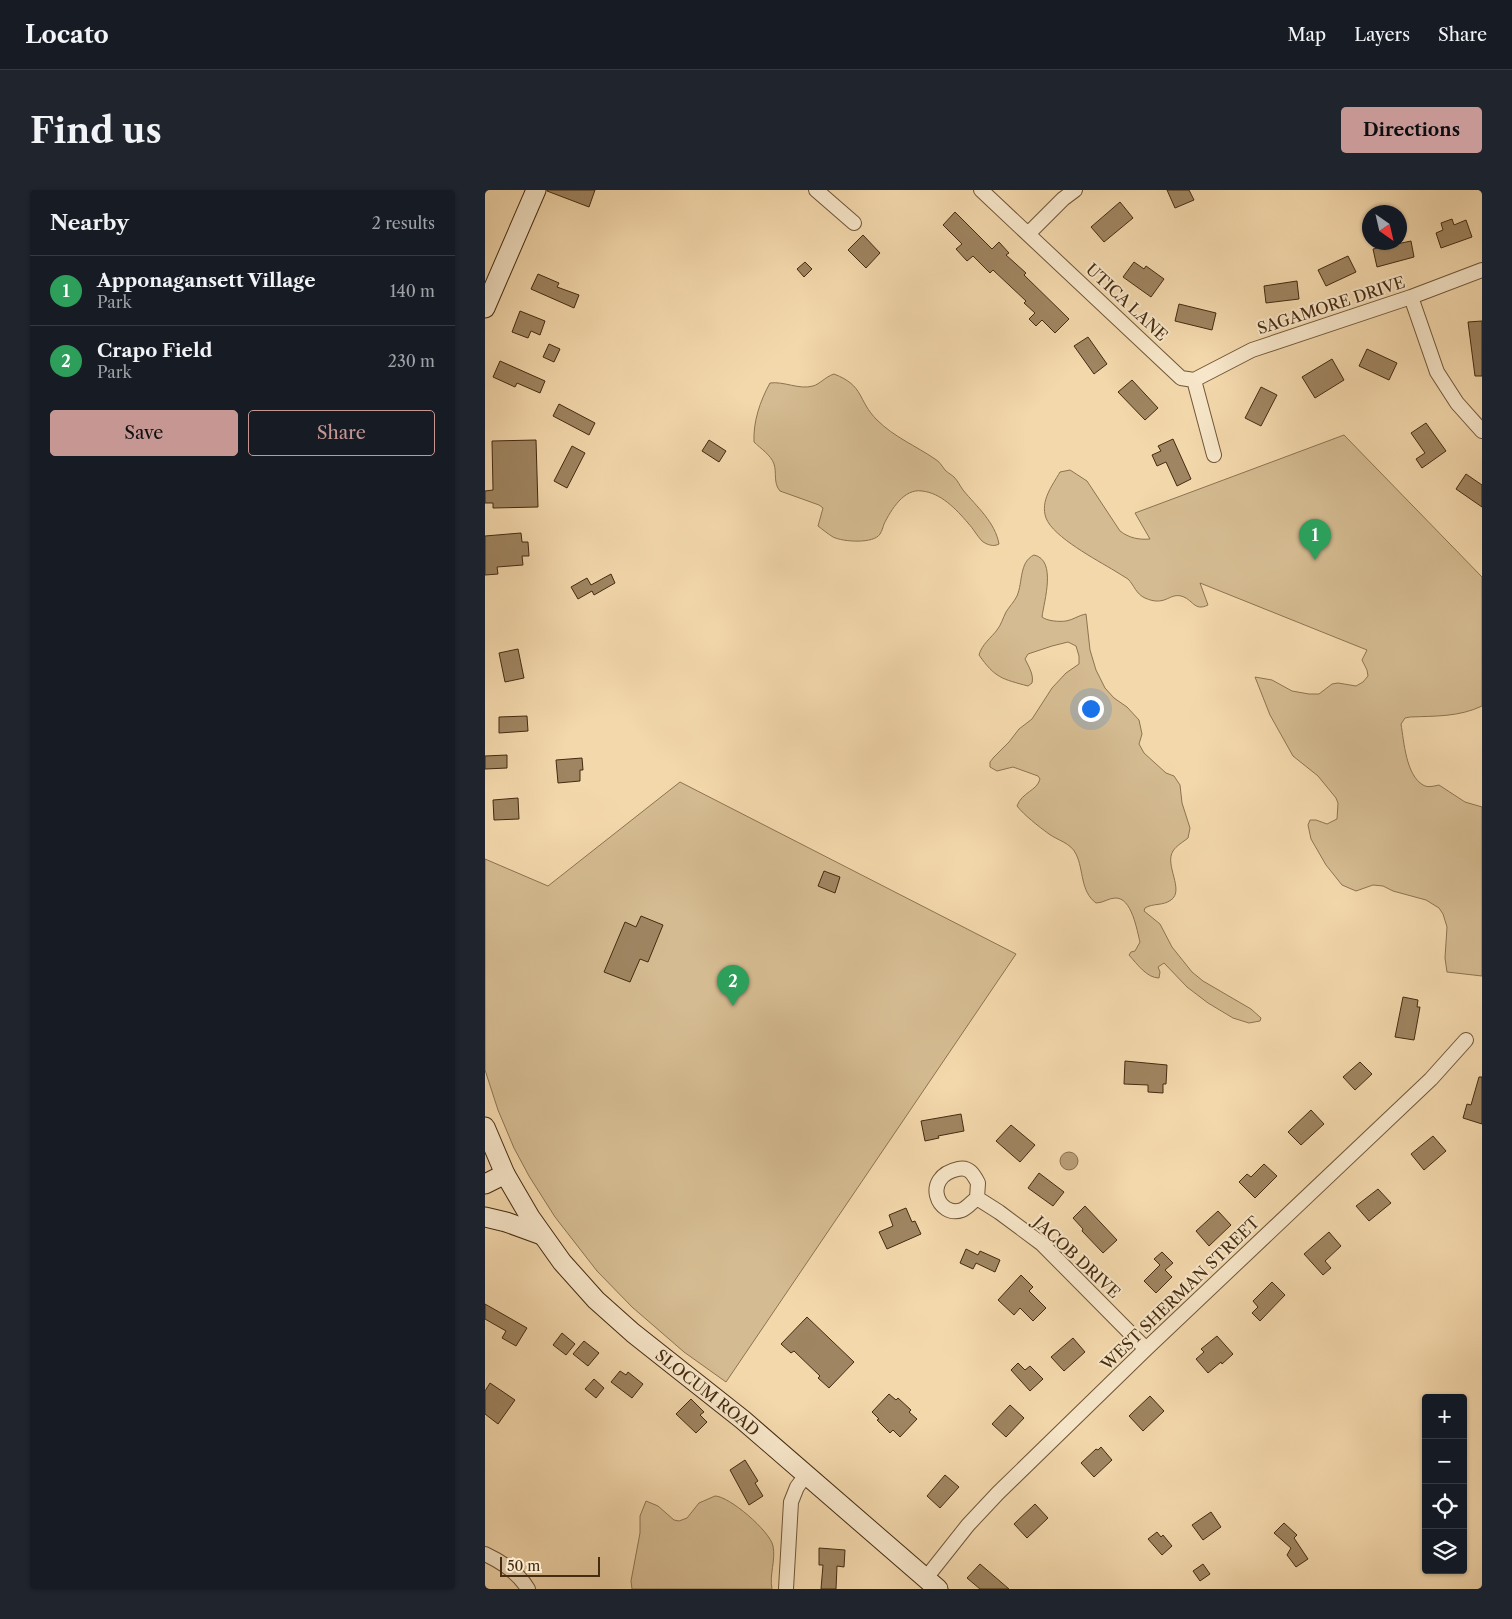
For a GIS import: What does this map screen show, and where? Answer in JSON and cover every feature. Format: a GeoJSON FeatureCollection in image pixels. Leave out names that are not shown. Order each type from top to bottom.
{"type":"FeatureCollection","features":[{"type":"Feature","properties":{"kind":"main road"},"geometry":{"type":"LineString","coordinates":[[485,308],[536,190]]}},
{"type":"Feature","properties":{"kind":"main road","name":"SLOCUM ROAD"},"geometry":{"type":"LineString","coordinates":[[485,1127],[505,1174],[542,1235],[579,1282],[614,1318],[730,1409],[932,1584]]}},
{"type":"Feature","properties":{"kind":"main road"},"geometry":{"type":"LineString","coordinates":[[485,1184],[505,1174]]}},
{"type":"Feature","properties":{"kind":"main road"},"geometry":{"type":"LineString","coordinates":[[485,1217],[506,1222],[542,1235]]}},
{"type":"Feature","properties":{"kind":"street"},"geometry":{"type":"LineString","coordinates":[[816,190],[854,223]]}},
{"type":"Feature","properties":{"kind":"street","name":"UTICA LANE"},"geometry":{"type":"LineString","coordinates":[[981,190],[1181,378],[1194,380]]}},
{"type":"Feature","properties":{"kind":"street"},"geometry":{"type":"LineString","coordinates":[[1028,234],[1063,198],[1075,190]]}},
{"type":"Feature","properties":{"kind":"street","name":"SAGAMORE DRIVE"},"geometry":{"type":"LineString","coordinates":[[1194,380],[1252,350],[1411,297],[1482,270]]}},
{"type":"Feature","properties":{"kind":"street"},"geometry":{"type":"LineString","coordinates":[[1411,297],[1437,372],[1457,403],[1482,431]]}},
{"type":"Feature","properties":{"kind":"street"},"geometry":{"type":"LineString","coordinates":[[1194,380],[1214,455]]}},
{"type":"Feature","properties":{"kind":"street","name":"WEST SHERMAN STREET"},"geometry":{"type":"LineString","coordinates":[[932,1584],[968,1525],[983,1508],[1146,1349],[1431,1079],[1466,1040]]}},
{"type":"Feature","properties":{"kind":"street","name":"JACOB DRIVE"},"geometry":{"type":"LineString","coordinates":[[977,1198],[1042,1244],[1146,1349]]}},
{"type":"Feature","properties":{"kind":"street"},"geometry":{"type":"LineString","coordinates":[[786,1589],[791,1502],[797,1487],[806,1475]]}},
{"type":"Feature","properties":{"kind":"street"},"geometry":{"type":"LineString","coordinates":[[485,1554],[501,1562],[522,1580],[528,1589]]}},
{"type":"Feature","properties":{"kind":"shaded area"},"geometry":{"type":"Polygon","coordinates":[[[834,374],[851,383],[877,420],[936,460],[957,480],[990,522],[999,544],[986,544],[953,507],[942,498],[929,492],[915,491],[904,496],[890,513],[877,537],[858,541],[838,539],[831,536],[818,526],[823,508],[780,491],[776,481],[773,461],[754,442],[756,419],[766,390],[770,383],[802,387],[813,386],[834,374]]]}},
{"type":"Feature","properties":{"kind":"shaded area"},"geometry":{"type":"Polygon","coordinates":[[[1344,435],[1482,577],[1482,706],[1456,714],[1405,718],[1401,724],[1409,766],[1417,780],[1427,786],[1439,785],[1465,802],[1482,807],[1482,976],[1447,972],[1445,958],[1447,927],[1439,908],[1426,900],[1393,891],[1383,886],[1373,885],[1356,891],[1342,885],[1326,865],[1311,839],[1308,825],[1310,820],[1327,824],[1337,819],[1338,803],[1318,776],[1293,756],[1270,715],[1255,677],[1272,680],[1292,691],[1309,694],[1319,694],[1332,684],[1356,686],[1368,676],[1362,660],[1367,650],[1200,583],[1208,605],[1203,607],[1196,606],[1181,596],[1173,596],[1162,601],[1145,598],[1137,592],[1128,579],[1057,533],[1046,518],[1045,506],[1050,488],[1060,472],[1070,470],[1087,481],[1120,531],[1134,538],[1150,539],[1135,513],[1344,435]]]}},
{"type":"Feature","properties":{"kind":"shaded area"},"geometry":{"type":"Polygon","coordinates":[[[1034,555],[1041,558],[1047,573],[1042,617],[1063,621],[1086,614],[1090,650],[1096,670],[1105,688],[1139,720],[1142,734],[1139,744],[1144,753],[1166,773],[1174,776],[1180,785],[1182,803],[1190,828],[1188,838],[1174,849],[1171,857],[1176,890],[1175,896],[1168,902],[1148,906],[1144,911],[1160,924],[1172,947],[1192,972],[1203,981],[1251,1009],[1261,1018],[1260,1021],[1249,1023],[1233,1018],[1208,1003],[1187,987],[1164,963],[1158,967],[1160,972],[1159,978],[1150,976],[1143,970],[1129,955],[1135,951],[1140,942],[1133,916],[1126,903],[1121,899],[1115,898],[1096,903],[1087,893],[1079,860],[1074,850],[1040,828],[1017,806],[1019,801],[1036,786],[1040,779],[1038,776],[1013,767],[997,771],[990,767],[990,762],[994,757],[1019,729],[1032,719],[1052,688],[1066,673],[1079,664],[1076,646],[1068,642],[1028,654],[1025,659],[1031,671],[1032,683],[1028,686],[995,673],[979,655],[984,644],[998,628],[1016,598],[1026,562],[1034,555]]]}},
{"type":"Feature","properties":{"kind":"shaded area"},"geometry":{"type":"Polygon","coordinates":[[[680,782],[1016,954],[726,1382],[684,1352],[632,1307],[597,1271],[555,1217],[514,1148],[498,1110],[485,1070],[485,859],[548,886],[680,782]]]}},
{"type":"Feature","properties":{"kind":"shaded area"},"geometry":{"type":"Polygon","coordinates":[[[1065,1152],[1073,1152],[1078,1157],[1076,1168],[1065,1170],[1060,1165],[1060,1157],[1065,1152]]]}},
{"type":"Feature","properties":{"kind":"shaded area"},"geometry":{"type":"Polygon","coordinates":[[[715,1496],[730,1502],[748,1515],[765,1532],[770,1540],[774,1551],[771,1578],[772,1589],[632,1589],[631,1581],[640,1533],[640,1516],[646,1501],[658,1506],[674,1520],[679,1521],[687,1518],[699,1503],[715,1496]]]}},
{"type":"Feature","properties":{"kind":"building"},"geometry":{"type":"Polygon","coordinates":[[[547,190],[595,190],[589,207],[547,190]]]}},
{"type":"Feature","properties":{"kind":"building"},"geometry":{"type":"Polygon","coordinates":[[[1167,190],[1189,190],[1194,200],[1175,208],[1167,190]]]}},
{"type":"Feature","properties":{"kind":"building"},"geometry":{"type":"Polygon","coordinates":[[[1120,202],[1133,218],[1104,242],[1091,227],[1120,202]]]}},
{"type":"Feature","properties":{"kind":"building"},"geometry":{"type":"Polygon","coordinates":[[[955,212],[992,249],[999,242],[1009,253],[1006,255],[1026,273],[1024,275],[1069,319],[1055,333],[1042,320],[1036,326],[1029,319],[1035,313],[1024,303],[1026,301],[993,270],[990,273],[973,256],[967,261],[956,249],[962,244],[943,225],[955,212]]]}},
{"type":"Feature","properties":{"kind":"building"},"geometry":{"type":"Polygon","coordinates":[[[1452,219],[1454,225],[1466,220],[1472,237],[1441,248],[1436,233],[1443,230],[1441,223],[1452,219]]]}},
{"type":"Feature","properties":{"kind":"building"},"geometry":{"type":"Polygon","coordinates":[[[863,235],[880,253],[866,268],[848,250],[863,235]]]}},
{"type":"Feature","properties":{"kind":"building"},"geometry":{"type":"Polygon","coordinates":[[[1411,241],[1414,257],[1377,267],[1373,250],[1407,250],[1407,242],[1411,241]]]}},
{"type":"Feature","properties":{"kind":"building"},"geometry":{"type":"Polygon","coordinates":[[[1348,256],[1356,272],[1326,286],[1318,270],[1348,256]]]}},
{"type":"Feature","properties":{"kind":"building"},"geometry":{"type":"Polygon","coordinates":[[[805,262],[812,269],[804,277],[797,269],[805,262]]]}},
{"type":"Feature","properties":{"kind":"building"},"geometry":{"type":"Polygon","coordinates":[[[1134,262],[1144,269],[1146,266],[1164,279],[1151,297],[1123,277],[1134,262]]]}},
{"type":"Feature","properties":{"kind":"building"},"geometry":{"type":"Polygon","coordinates":[[[538,274],[559,283],[557,287],[579,295],[574,308],[531,289],[538,274]]]}},
{"type":"Feature","properties":{"kind":"building"},"geometry":{"type":"Polygon","coordinates":[[[1297,281],[1299,299],[1266,303],[1264,286],[1297,281]]]}},
{"type":"Feature","properties":{"kind":"building"},"geometry":{"type":"Polygon","coordinates":[[[1179,304],[1216,313],[1212,330],[1175,321],[1179,304]]]}},
{"type":"Feature","properties":{"kind":"building"},"geometry":{"type":"Polygon","coordinates":[[[520,311],[545,321],[540,335],[531,331],[528,338],[512,332],[520,311]]]}},
{"type":"Feature","properties":{"kind":"building"},"geometry":{"type":"Polygon","coordinates":[[[1482,321],[1482,376],[1475,376],[1468,322],[1482,321]]]}},
{"type":"Feature","properties":{"kind":"building"},"geometry":{"type":"Polygon","coordinates":[[[1088,337],[1107,364],[1094,374],[1074,346],[1088,337]]]}},
{"type":"Feature","properties":{"kind":"building"},"geometry":{"type":"Polygon","coordinates":[[[549,344],[560,349],[554,362],[543,357],[549,344]]]}},
{"type":"Feature","properties":{"kind":"building"},"geometry":{"type":"Polygon","coordinates":[[[1367,349],[1397,363],[1389,380],[1359,366],[1367,349]]]}},
{"type":"Feature","properties":{"kind":"building"},"geometry":{"type":"Polygon","coordinates":[[[1332,359],[1344,380],[1315,398],[1302,377],[1332,359]]]}},
{"type":"Feature","properties":{"kind":"building"},"geometry":{"type":"Polygon","coordinates":[[[500,361],[545,381],[540,393],[517,383],[515,387],[493,377],[500,361]]]}},
{"type":"Feature","properties":{"kind":"building"},"geometry":{"type":"Polygon","coordinates":[[[1132,380],[1158,408],[1145,420],[1118,392],[1132,380]]]}},
{"type":"Feature","properties":{"kind":"building"},"geometry":{"type":"Polygon","coordinates":[[[1261,387],[1277,395],[1261,426],[1245,418],[1261,387]]]}},
{"type":"Feature","properties":{"kind":"building"},"geometry":{"type":"Polygon","coordinates":[[[559,404],[595,423],[589,435],[553,416],[559,404]]]}},
{"type":"Feature","properties":{"kind":"building"},"geometry":{"type":"Polygon","coordinates":[[[1426,423],[1446,451],[1422,468],[1416,459],[1425,453],[1411,433],[1426,423]]]}},
{"type":"Feature","properties":{"kind":"building"},"geometry":{"type":"Polygon","coordinates":[[[1173,439],[1191,479],[1177,486],[1166,462],[1157,466],[1152,455],[1161,451],[1158,446],[1173,439]]]}},
{"type":"Feature","properties":{"kind":"building"},"geometry":{"type":"Polygon","coordinates":[[[536,440],[538,507],[493,508],[493,503],[485,503],[485,491],[493,490],[492,441],[536,440]]]}},
{"type":"Feature","properties":{"kind":"building"},"geometry":{"type":"Polygon","coordinates":[[[709,440],[726,451],[719,462],[702,451],[709,440]]]}},
{"type":"Feature","properties":{"kind":"building"},"geometry":{"type":"Polygon","coordinates":[[[572,446],[585,453],[567,488],[554,481],[572,446]]]}},
{"type":"Feature","properties":{"kind":"building"},"geometry":{"type":"Polygon","coordinates":[[[1466,474],[1482,485],[1482,507],[1456,489],[1466,474]]]}},
{"type":"Feature","properties":{"kind":"building"},"geometry":{"type":"Polygon","coordinates":[[[521,533],[522,542],[528,542],[529,556],[522,556],[523,565],[497,567],[498,574],[485,575],[485,536],[521,533]]]}},
{"type":"Feature","properties":{"kind":"building"},"geometry":{"type":"Polygon","coordinates":[[[611,574],[615,583],[594,595],[592,591],[578,599],[571,587],[587,578],[591,585],[611,574]]]}},
{"type":"Feature","properties":{"kind":"building"},"geometry":{"type":"Polygon","coordinates":[[[518,649],[524,678],[505,682],[499,653],[518,649]]]}},
{"type":"Feature","properties":{"kind":"building"},"geometry":{"type":"Polygon","coordinates":[[[527,716],[528,731],[499,733],[499,717],[527,716]]]}},
{"type":"Feature","properties":{"kind":"building"},"geometry":{"type":"Polygon","coordinates":[[[507,755],[507,768],[485,769],[485,756],[507,755]]]}},
{"type":"Feature","properties":{"kind":"building"},"geometry":{"type":"Polygon","coordinates":[[[582,758],[583,770],[580,770],[580,781],[558,783],[556,760],[582,758]]]}},
{"type":"Feature","properties":{"kind":"building"},"geometry":{"type":"Polygon","coordinates":[[[518,798],[519,819],[494,820],[493,800],[518,798]]]}},
{"type":"Feature","properties":{"kind":"building"},"geometry":{"type":"Polygon","coordinates":[[[824,871],[840,877],[835,893],[818,886],[824,871]]]}},
{"type":"Feature","properties":{"kind":"building"},"geometry":{"type":"Polygon","coordinates":[[[641,916],[663,925],[648,962],[640,959],[630,982],[604,972],[625,922],[636,927],[641,916]]]}},
{"type":"Feature","properties":{"kind":"building"},"geometry":{"type":"Polygon","coordinates":[[[1403,997],[1418,1000],[1417,1007],[1420,1007],[1414,1040],[1395,1037],[1403,997]]]}},
{"type":"Feature","properties":{"kind":"building"},"geometry":{"type":"Polygon","coordinates":[[[1125,1061],[1167,1065],[1166,1084],[1163,1084],[1163,1093],[1148,1092],[1148,1085],[1124,1084],[1125,1061]]]}},
{"type":"Feature","properties":{"kind":"building"},"geometry":{"type":"Polygon","coordinates":[[[1360,1062],[1372,1074],[1355,1090],[1343,1077],[1360,1062]]]}},
{"type":"Feature","properties":{"kind":"building"},"geometry":{"type":"Polygon","coordinates":[[[1479,1077],[1482,1077],[1482,1124],[1463,1118],[1467,1104],[1471,1105],[1479,1077]]]}},
{"type":"Feature","properties":{"kind":"building"},"geometry":{"type":"Polygon","coordinates":[[[1311,1110],[1324,1124],[1301,1145],[1288,1132],[1311,1110]]]}},
{"type":"Feature","properties":{"kind":"building"},"geometry":{"type":"Polygon","coordinates":[[[961,1114],[964,1131],[938,1136],[939,1138],[925,1141],[921,1121],[961,1114]]]}},
{"type":"Feature","properties":{"kind":"building"},"geometry":{"type":"Polygon","coordinates":[[[1011,1125],[1035,1145],[1020,1162],[996,1141],[1011,1125]]]}},
{"type":"Feature","properties":{"kind":"building"},"geometry":{"type":"Polygon","coordinates":[[[1433,1136],[1446,1151],[1424,1170],[1411,1154],[1433,1136]]]}},
{"type":"Feature","properties":{"kind":"building"},"geometry":{"type":"Polygon","coordinates":[[[1264,1164],[1277,1176],[1255,1198],[1239,1182],[1247,1174],[1251,1177],[1264,1164]]]}},
{"type":"Feature","properties":{"kind":"building"},"geometry":{"type":"Polygon","coordinates":[[[1039,1173],[1064,1192],[1053,1206],[1028,1188],[1039,1173]]]}},
{"type":"Feature","properties":{"kind":"building"},"geometry":{"type":"Polygon","coordinates":[[[1378,1189],[1391,1203],[1369,1221],[1356,1206],[1378,1189]]]}},
{"type":"Feature","properties":{"kind":"building"},"geometry":{"type":"Polygon","coordinates":[[[1085,1206],[1117,1240],[1103,1253],[1082,1231],[1083,1229],[1073,1218],[1085,1206]]]}},
{"type":"Feature","properties":{"kind":"building"},"geometry":{"type":"Polygon","coordinates":[[[906,1208],[912,1222],[915,1221],[921,1234],[887,1249],[879,1232],[893,1226],[889,1215],[906,1208]]]}},
{"type":"Feature","properties":{"kind":"building"},"geometry":{"type":"Polygon","coordinates":[[[1218,1211],[1231,1225],[1209,1246],[1196,1231],[1218,1211]]]}},
{"type":"Feature","properties":{"kind":"building"},"geometry":{"type":"Polygon","coordinates":[[[1329,1232],[1341,1246],[1325,1261],[1331,1268],[1323,1275],[1304,1254],[1329,1232]]]}},
{"type":"Feature","properties":{"kind":"building"},"geometry":{"type":"Polygon","coordinates":[[[966,1249],[978,1255],[980,1251],[1000,1260],[995,1272],[976,1263],[973,1269],[960,1263],[966,1249]]]}},
{"type":"Feature","properties":{"kind":"building"},"geometry":{"type":"Polygon","coordinates":[[[1162,1252],[1173,1263],[1165,1270],[1172,1277],[1156,1293],[1144,1281],[1160,1265],[1154,1259],[1162,1252]]]}},
{"type":"Feature","properties":{"kind":"building"},"geometry":{"type":"Polygon","coordinates":[[[1021,1275],[1033,1287],[1029,1291],[1046,1308],[1033,1321],[1020,1308],[1014,1315],[998,1300],[1021,1275]]]}},
{"type":"Feature","properties":{"kind":"building"},"geometry":{"type":"Polygon","coordinates":[[[1272,1282],[1285,1295],[1260,1321],[1252,1313],[1258,1307],[1253,1301],[1272,1282]]]}},
{"type":"Feature","properties":{"kind":"building"},"geometry":{"type":"Polygon","coordinates":[[[485,1304],[527,1328],[516,1346],[502,1338],[506,1331],[485,1319],[485,1304]]]}},
{"type":"Feature","properties":{"kind":"building"},"geometry":{"type":"Polygon","coordinates":[[[807,1317],[854,1362],[829,1388],[818,1378],[820,1376],[794,1351],[791,1353],[781,1344],[807,1317]]]}},
{"type":"Feature","properties":{"kind":"building"},"geometry":{"type":"Polygon","coordinates":[[[562,1333],[575,1344],[566,1355],[553,1345],[562,1333]]]}},
{"type":"Feature","properties":{"kind":"building"},"geometry":{"type":"Polygon","coordinates":[[[1217,1336],[1233,1354],[1208,1373],[1196,1359],[1204,1352],[1201,1349],[1217,1336]]]}},
{"type":"Feature","properties":{"kind":"building"},"geometry":{"type":"Polygon","coordinates":[[[1073,1338],[1085,1352],[1064,1371],[1051,1357],[1073,1338]]]}},
{"type":"Feature","properties":{"kind":"building"},"geometry":{"type":"Polygon","coordinates":[[[584,1341],[599,1353],[588,1366],[573,1354],[584,1341]]]}},
{"type":"Feature","properties":{"kind":"building"},"geometry":{"type":"Polygon","coordinates":[[[1018,1363],[1025,1370],[1030,1366],[1043,1379],[1030,1391],[1011,1370],[1018,1363]]]}},
{"type":"Feature","properties":{"kind":"building"},"geometry":{"type":"Polygon","coordinates":[[[620,1371],[626,1375],[628,1372],[643,1384],[632,1398],[611,1382],[620,1371]]]}},
{"type":"Feature","properties":{"kind":"building"},"geometry":{"type":"Polygon","coordinates":[[[594,1379],[604,1388],[596,1398],[585,1389],[594,1379]]]}},
{"type":"Feature","properties":{"kind":"building"},"geometry":{"type":"Polygon","coordinates":[[[490,1383],[515,1400],[498,1424],[485,1414],[485,1391],[490,1383]]]}},
{"type":"Feature","properties":{"kind":"building"},"geometry":{"type":"Polygon","coordinates":[[[889,1394],[896,1400],[898,1398],[911,1410],[909,1412],[917,1419],[900,1437],[893,1430],[890,1433],[872,1412],[889,1394]]]}},
{"type":"Feature","properties":{"kind":"building"},"geometry":{"type":"Polygon","coordinates":[[[1150,1396],[1164,1411],[1143,1431],[1129,1416],[1150,1396]]]}},
{"type":"Feature","properties":{"kind":"building"},"geometry":{"type":"Polygon","coordinates":[[[691,1399],[704,1412],[700,1415],[707,1422],[696,1433],[676,1414],[691,1399]]]}},
{"type":"Feature","properties":{"kind":"building"},"geometry":{"type":"Polygon","coordinates":[[[1010,1405],[1024,1418],[1006,1437],[992,1424],[1010,1405]]]}},
{"type":"Feature","properties":{"kind":"building"},"geometry":{"type":"Polygon","coordinates":[[[1101,1447],[1112,1460],[1094,1477],[1081,1463],[1096,1449],[1098,1450],[1101,1447]]]}},
{"type":"Feature","properties":{"kind":"building"},"geometry":{"type":"Polygon","coordinates":[[[745,1460],[758,1481],[755,1483],[763,1496],[749,1505],[730,1470],[745,1460]]]}},
{"type":"Feature","properties":{"kind":"building"},"geometry":{"type":"Polygon","coordinates":[[[945,1475],[959,1487],[940,1508],[927,1496],[945,1475]]]}},
{"type":"Feature","properties":{"kind":"building"},"geometry":{"type":"Polygon","coordinates":[[[1035,1504],[1048,1518],[1027,1538],[1014,1524],[1035,1504]]]}},
{"type":"Feature","properties":{"kind":"building"},"geometry":{"type":"Polygon","coordinates":[[[1211,1512],[1221,1527],[1203,1540],[1192,1525],[1211,1512]]]}},
{"type":"Feature","properties":{"kind":"building"},"geometry":{"type":"Polygon","coordinates":[[[1284,1523],[1297,1535],[1294,1538],[1308,1559],[1296,1567],[1287,1555],[1291,1548],[1274,1533],[1284,1523]]]}},
{"type":"Feature","properties":{"kind":"building"},"geometry":{"type":"Polygon","coordinates":[[[1157,1532],[1161,1537],[1163,1535],[1172,1546],[1162,1555],[1148,1539],[1157,1532]]]}},
{"type":"Feature","properties":{"kind":"building"},"geometry":{"type":"Polygon","coordinates":[[[819,1548],[845,1550],[844,1567],[837,1566],[836,1589],[821,1589],[823,1565],[819,1565],[819,1548]]]}},
{"type":"Feature","properties":{"kind":"building"},"geometry":{"type":"Polygon","coordinates":[[[980,1564],[1009,1589],[980,1589],[967,1578],[980,1564]]]}},
{"type":"Feature","properties":{"kind":"building"},"geometry":{"type":"Polygon","coordinates":[[[1203,1564],[1210,1574],[1200,1581],[1193,1571],[1203,1564]]]}},
{"type":"Feature","properties":{"kind":"place","name":"Apponagansett Village"},"geometry":{"type":"Point","coordinates":[1315,560]}},
{"type":"Feature","properties":{"kind":"place","name":"Crapo Field"},"geometry":{"type":"Point","coordinates":[733,1006]}}]}
